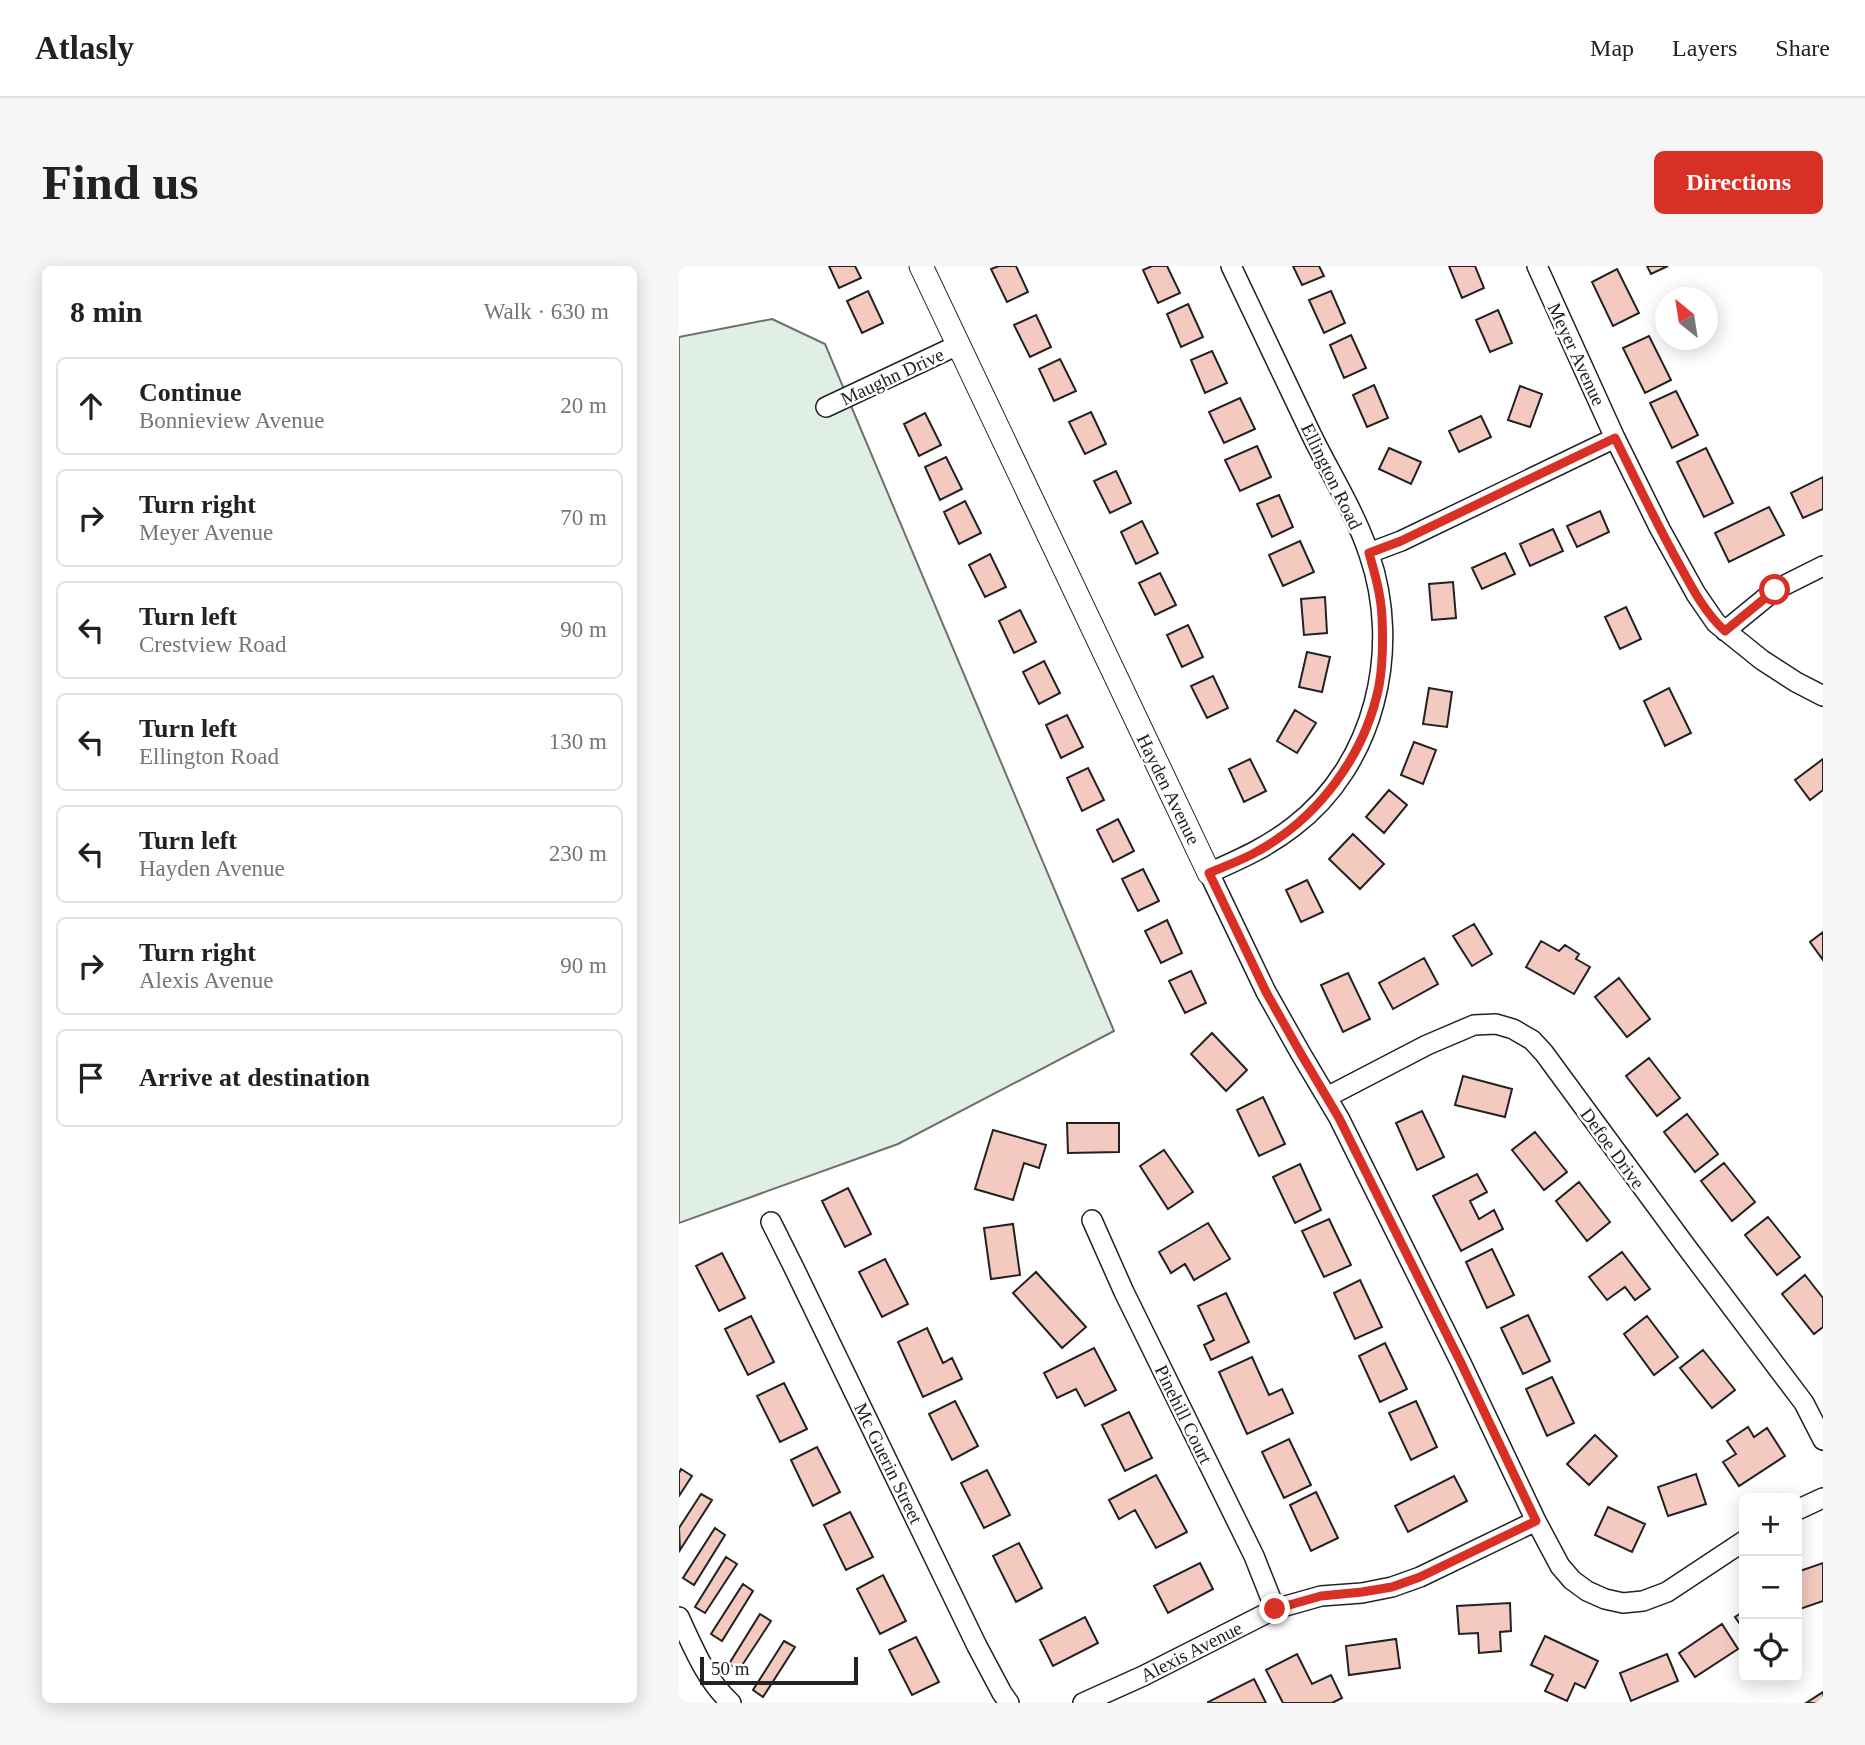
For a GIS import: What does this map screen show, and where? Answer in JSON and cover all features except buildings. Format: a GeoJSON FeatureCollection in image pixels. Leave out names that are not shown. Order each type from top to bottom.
{"type":"FeatureCollection","features":[{"type":"Feature","properties":{"kind":"street","name":"Hayden Avenue"},"geometry":{"type":"LineString","coordinates":[[921,266],[1266,992],[1339,1118],[1560,1566],[1572,1580],[1605,1599],[1623,1603],[1643,1601],[1667,1592],[1739,1544]]}},
{"type":"Feature","properties":{"kind":"street","name":"Ellington Road"},"geometry":{"type":"LineString","coordinates":[[1209,873],[1259,851],[1295,826],[1326,796],[1348,765],[1363,736],[1380,684],[1383,650],[1381,605],[1369,553],[1231,266]]}},
{"type":"Feature","properties":{"kind":"street","name":"Meyer Avenue"},"geometry":{"type":"LineString","coordinates":[[1537,266],[1615,438],[1696,594],[1716,623],[1725,631],[1762,660],[1823,696]]}},
{"type":"Feature","properties":{"kind":"street","name":"Maughn Drive"},"geometry":{"type":"LineString","coordinates":[[827,407],[958,345]]}},
{"type":"Feature","properties":{"kind":"street"},"geometry":{"type":"LineString","coordinates":[[1369,553],[1615,438]]}},
{"type":"Feature","properties":{"kind":"street"},"geometry":{"type":"LineString","coordinates":[[1725,631],[1775,590],[1823,566]]}},
{"type":"Feature","properties":{"kind":"street","name":"Defoe Drive"},"geometry":{"type":"LineString","coordinates":[[1327,1097],[1427,1045],[1468,1027],[1496,1024],[1513,1029],[1532,1040],[1804,1403],[1823,1440]]}},
{"type":"Feature","properties":{"kind":"street","name":"Pinehill Court"},"geometry":{"type":"LineString","coordinates":[[1091,1220],[1254,1556],[1275,1609]]}},
{"type":"Feature","properties":{"kind":"street","name":"Mc Guerin Street"},"geometry":{"type":"LineString","coordinates":[[771,1222],[977,1646],[1009,1703]]}},
{"type":"Feature","properties":{"kind":"street"},"geometry":{"type":"LineString","coordinates":[[1802,1508],[1823,1498]]}},
{"type":"Feature","properties":{"kind":"street","name":"Alexis Avenue"},"geometry":{"type":"LineString","coordinates":[[1083,1703],[1143,1676],[1275,1609],[1321,1596],[1392,1587],[1420,1577],[1536,1521]]}},
{"type":"Feature","properties":{"kind":"street"},"geometry":{"type":"LineString","coordinates":[[679,1617],[709,1676],[731,1703]]}},
{"type":"Feature","properties":{"kind":"green space"},"geometry":{"type":"Polygon","coordinates":[[[772,319],[825,344],[1114,1031],[898,1144],[679,1223],[679,337],[772,319]]]}},
{"type":"Feature","properties":{"kind":"route"},"geometry":{"type":"LineString","coordinates":[[1275,1609],[1321,1596],[1392,1587],[1420,1577],[1536,1521],[1339,1118],[1266,992],[1209,873],[1259,851],[1295,826],[1326,796],[1348,765],[1363,736],[1380,684],[1383,650],[1378,585],[1369,553],[1401,541],[1615,438],[1669,547],[1716,623],[1725,631],[1775,590]]}}]}
